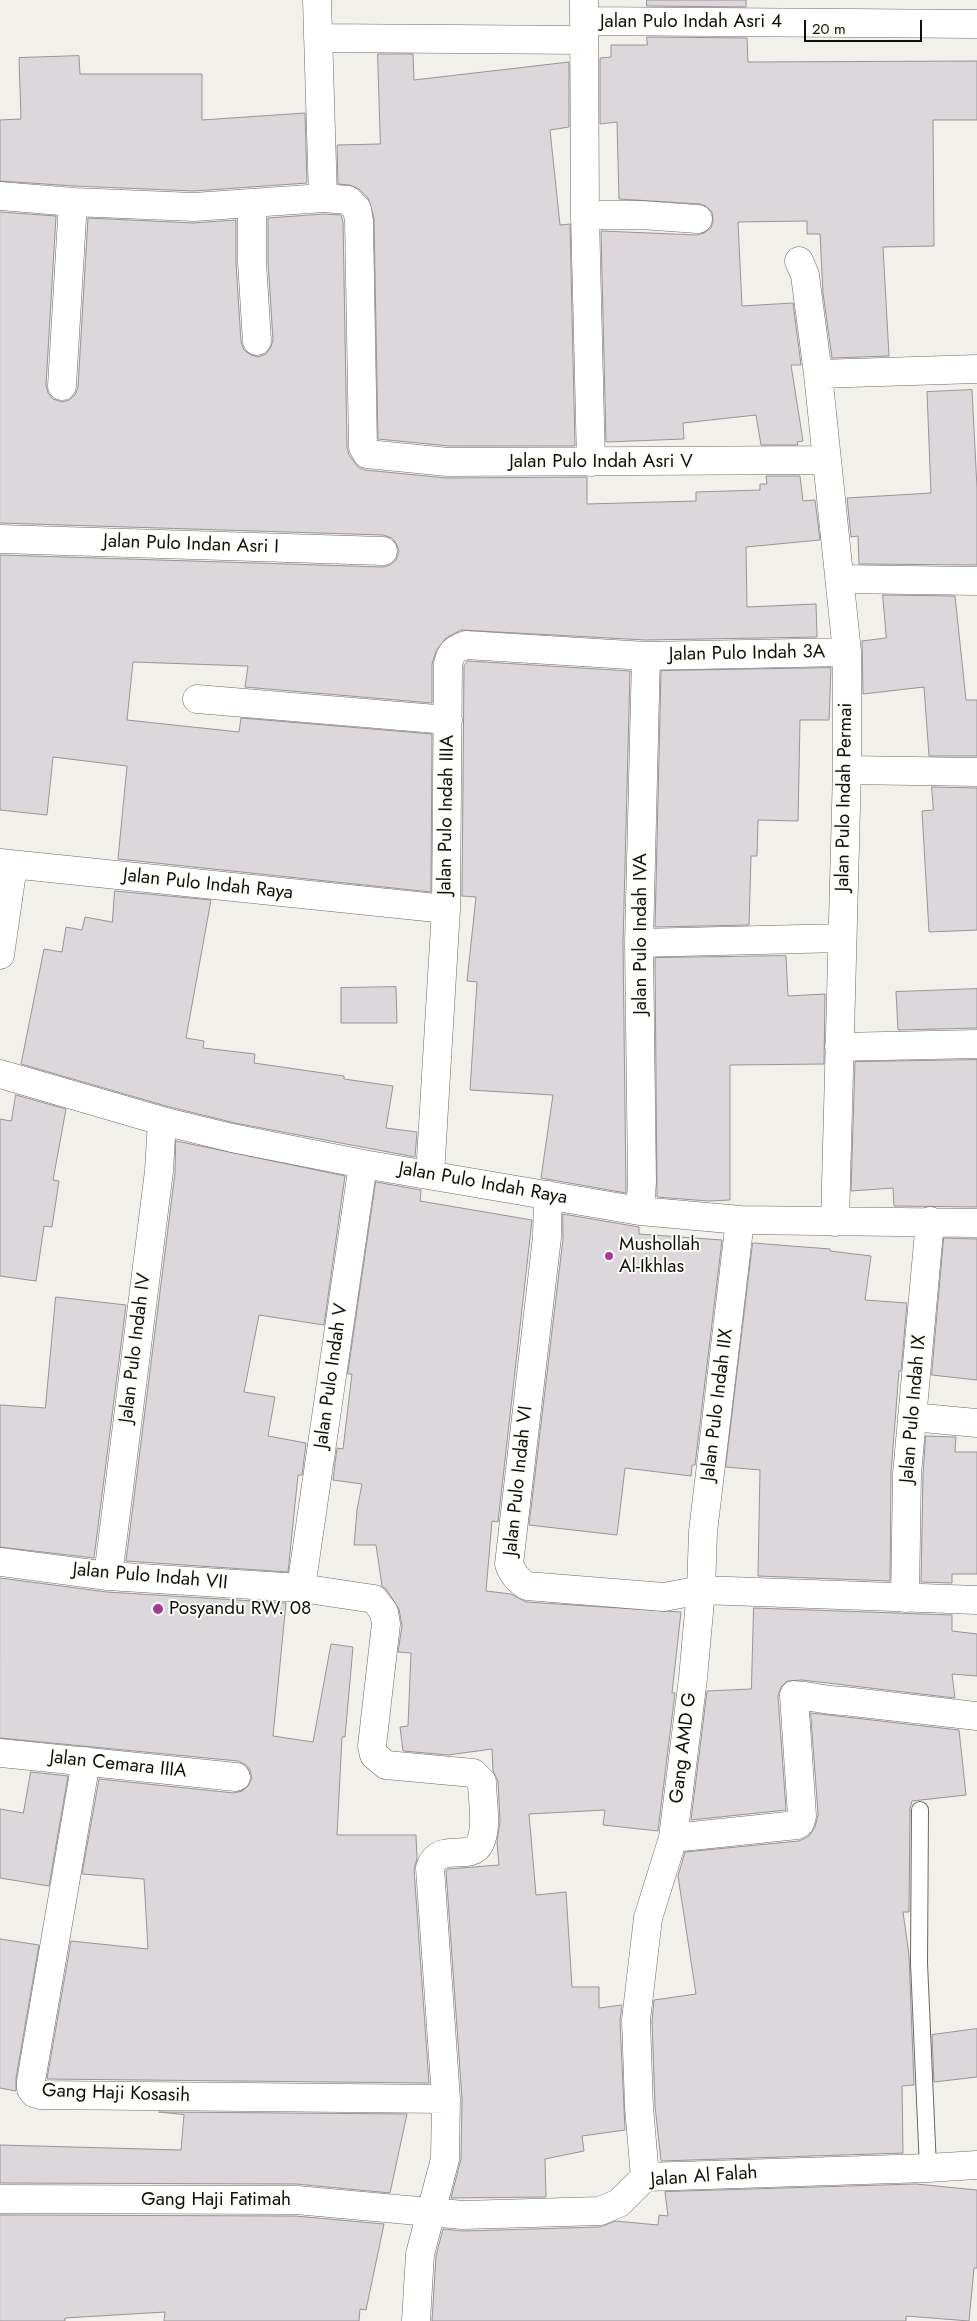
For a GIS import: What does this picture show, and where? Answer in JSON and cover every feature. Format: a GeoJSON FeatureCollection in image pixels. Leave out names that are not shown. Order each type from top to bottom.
{"type":"FeatureCollection","features":[{"type":"Feature","properties":{"kind":"street"},"geometry":{"type":"LineString","coordinates":[[0,196],[73,202],[194,207],[323,198],[317,0]]}},
{"type":"Feature","properties":{"kind":"street"},"geometry":{"type":"LineString","coordinates":[[584,20],[585,215],[591,462]]}},
{"type":"Feature","properties":{"kind":"street","name":"Jalan Pulo Indah Asri 4"},"geometry":{"type":"LineString","coordinates":[[318,38],[584,20],[977,24]]}},
{"type":"Feature","properties":{"kind":"street","name":"Jalan Pulo Indah Asri V"},"geometry":{"type":"LineString","coordinates":[[323,198],[348,200],[357,209],[359,221],[363,447],[367,454],[448,462],[827,460]]}},
{"type":"Feature","properties":{"kind":"street"},"geometry":{"type":"LineString","coordinates":[[62,386],[73,202]]}},
{"type":"Feature","properties":{"kind":"street"},"geometry":{"type":"LineString","coordinates":[[252,203],[252,262],[257,341]]}},
{"type":"Feature","properties":{"kind":"street"},"geometry":{"type":"LineString","coordinates":[[585,215],[698,218]]}},
{"type":"Feature","properties":{"kind":"street","name":"Jalan Pulo Indah Permai"},"geometry":{"type":"LineString","coordinates":[[799,261],[805,275],[818,374],[847,652],[847,770],[835,1222]]}},
{"type":"Feature","properties":{"kind":"street"},"geometry":{"type":"LineString","coordinates":[[818,374],[977,369]]}},
{"type":"Feature","properties":{"kind":"street","name":"Jalan Pulo Indan Asri I"},"geometry":{"type":"LineString","coordinates":[[0,539],[383,550]]}},
{"type":"Feature","properties":{"kind":"street"},"geometry":{"type":"LineString","coordinates":[[840,579],[977,581]]}},
{"type":"Feature","properties":{"kind":"street","name":"Jalan Pulo Indah IIIA"},"geometry":{"type":"LineString","coordinates":[[430,1175],[446,909],[448,664],[451,655],[456,648],[466,645],[646,656]]}},
{"type":"Feature","properties":{"kind":"street","name":"Jalan Pulo Indah 3A"},"geometry":{"type":"LineString","coordinates":[[646,656],[847,652]]}},
{"type":"Feature","properties":{"kind":"street","name":"Jalan Pulo Indah IVA"},"geometry":{"type":"LineString","coordinates":[[640,1211],[642,1182],[639,943],[646,656]]}},
{"type":"Feature","properties":{"kind":"street"},"geometry":{"type":"LineString","coordinates":[[197,698],[448,720]]}},
{"type":"Feature","properties":{"kind":"street"},"geometry":{"type":"LineString","coordinates":[[847,770],[977,772]]}},
{"type":"Feature","properties":{"kind":"street"},"geometry":{"type":"LineString","coordinates":[[0,955],[7,864]]}},
{"type":"Feature","properties":{"kind":"street","name":"Jalan Pulo Indah Raya"},"geometry":{"type":"LineString","coordinates":[[7,864],[446,909]]}},
{"type":"Feature","properties":{"kind":"street"},"geometry":{"type":"LineString","coordinates":[[639,943],[842,938]]}},
{"type":"Feature","properties":{"kind":"street"},"geometry":{"type":"LineString","coordinates":[[840,1047],[977,1044]]}},
{"type":"Feature","properties":{"kind":"street","name":"Jalan Pulo Indah Raya"},"geometry":{"type":"LineString","coordinates":[[0,1074],[162,1121],[232,1138],[363,1164],[640,1211],[740,1220],[977,1223]]}},
{"type":"Feature","properties":{"kind":"street","name":"Jalan Pulo Indah IV"},"geometry":{"type":"LineString","coordinates":[[108,1576],[159,1171],[162,1121]]}},
{"type":"Feature","properties":{"kind":"street","name":"Jalan Pulo Indah V"},"geometry":{"type":"LineString","coordinates":[[301,1588],[363,1164]]}},
{"type":"Feature","properties":{"kind":"street","name":"Jalan Pulo Indah VI"},"geometry":{"type":"LineString","coordinates":[[548,1195],[546,1237],[509,1564],[512,1572],[518,1580],[528,1586],[664,1596],[701,1590]]}},
{"type":"Feature","properties":{"kind":"street","name":"Jalan Pulo Indah IIX"},"geometry":{"type":"LineString","coordinates":[[701,1590],[703,1532],[740,1220]]}},
{"type":"Feature","properties":{"kind":"street","name":"Jalan Pulo Indah IX"},"geometry":{"type":"LineString","coordinates":[[904,1598],[907,1474],[930,1221]]}},
{"type":"Feature","properties":{"kind":"street"},"geometry":{"type":"LineString","coordinates":[[912,1417],[977,1423]]}},
{"type":"Feature","properties":{"kind":"street","name":"Jalan Pulo Indah VII"},"geometry":{"type":"LineString","coordinates":[[0,1562],[108,1576],[301,1588],[374,1599],[384,1612],[386,1624],[372,1746],[374,1755],[386,1765],[473,1773],[482,1782],[484,1833],[479,1846],[472,1850],[439,1854],[433,1859],[430,1868],[446,2099]]}},
{"type":"Feature","properties":{"kind":"street"},"geometry":{"type":"LineString","coordinates":[[701,1590],[977,1600]]}},
{"type":"Feature","properties":{"kind":"street","name":"Gang AMD G"},"geometry":{"type":"LineString","coordinates":[[645,2177],[639,2107],[636,2020],[648,1918],[673,1838],[693,1678],[701,1590]]}},
{"type":"Feature","properties":{"kind":"street"},"geometry":{"type":"LineString","coordinates":[[673,1838],[797,1825],[800,1823],[802,1816],[794,1695],[816,1697],[825,1701],[844,1701],[977,1716]]}},
{"type":"Feature","properties":{"kind":"street","name":"Jalan Cemara IIIA"},"geometry":{"type":"LineString","coordinates":[[0,1753],[236,1777]]}},
{"type":"Feature","properties":{"kind":"street","name":"Gang Haji Kosasih"},"geometry":{"type":"LineString","coordinates":[[86,1761],[31,2081],[31,2089],[34,2093],[41,2095],[446,2099]]}},
{"type":"Feature","properties":{"kind":"street"},"geometry":{"type":"LineString","coordinates":[[416,2321],[420,2254],[445,2159],[446,2099]]}},
{"type":"Feature","properties":{"kind":"street","name":"Jalan Al Falah"},"geometry":{"type":"LineString","coordinates":[[431,2212],[463,2214],[600,2211],[619,2204],[645,2177],[977,2165]]}},
{"type":"Feature","properties":{"kind":"street","name":"Gang Haji Fatimah"},"geometry":{"type":"LineString","coordinates":[[0,2199],[296,2200],[431,2212]]}},
{"type":"Feature","properties":{"kind":"lane"},"geometry":{"type":"LineString","coordinates":[[920,1810],[919,1963],[928,2168]]}},
{"type":"Feature","properties":{"kind":"building"},"geometry":{"type":"Polygon","coordinates":[[[647,0],[746,0],[746,7],[647,6],[647,0]]]}},
{"type":"Feature","properties":{"kind":"building"},"geometry":{"type":"Polygon","coordinates":[[[647,37],[747,38],[748,62],[977,61],[977,120],[933,120],[934,246],[883,247],[889,356],[832,358],[823,293],[820,234],[807,234],[807,221],[738,222],[742,306],[793,303],[801,365],[791,365],[803,441],[797,442],[798,445],[761,445],[756,415],[683,423],[684,439],[606,442],[601,231],[697,235],[711,228],[713,221],[712,212],[706,206],[700,204],[619,199],[617,122],[600,124],[600,58],[611,57],[611,45],[647,45],[647,37]]]}},
{"type":"Feature","properties":{"kind":"building"},"geometry":{"type":"Polygon","coordinates":[[[378,54],[413,54],[414,80],[569,62],[569,127],[550,130],[560,225],[570,224],[575,446],[449,446],[378,439],[374,218],[368,198],[359,189],[350,185],[338,184],[337,145],[380,144],[378,54]]]}},
{"type":"Feature","properties":{"kind":"building"},"geometry":{"type":"Polygon","coordinates":[[[79,56],[80,74],[202,74],[202,120],[305,113],[307,183],[194,191],[0,181],[0,120],[21,119],[19,58],[79,56]]]}},
{"type":"Feature","properties":{"kind":"building"},"geometry":{"type":"Polygon","coordinates":[[[0,212],[56,216],[46,385],[48,393],[53,399],[62,402],[69,400],[75,395],[78,387],[88,218],[193,223],[236,220],[236,263],[241,342],[244,350],[258,357],[266,354],[273,340],[268,262],[268,218],[323,214],[341,215],[343,222],[347,447],[349,455],[358,467],[365,470],[447,478],[587,477],[587,504],[696,501],[696,492],[760,490],[760,484],[767,484],[766,476],[800,476],[803,501],[815,500],[820,540],[746,547],[747,607],[816,604],[817,637],[646,640],[461,630],[446,638],[436,651],[432,664],[432,703],[245,687],[248,666],[133,662],[127,720],[239,732],[241,718],[432,734],[431,892],[118,859],[127,766],[53,757],[47,815],[0,810],[0,555],[383,567],[390,565],[396,560],[399,551],[392,538],[383,535],[0,523],[0,212]]]}},
{"type":"Feature","properties":{"kind":"building"},"geometry":{"type":"Polygon","coordinates":[[[972,390],[977,488],[977,565],[859,564],[858,536],[851,537],[847,498],[931,493],[927,392],[972,390]]]}},
{"type":"Feature","properties":{"kind":"building"},"geometry":{"type":"Polygon","coordinates":[[[883,595],[955,596],[966,700],[977,700],[977,756],[929,756],[924,687],[863,694],[862,641],[886,638],[883,595]]]}},
{"type":"Feature","properties":{"kind":"building"},"geometry":{"type":"Polygon","coordinates":[[[468,661],[630,671],[623,943],[626,1193],[541,1178],[553,1095],[470,1090],[477,982],[467,981],[476,897],[462,896],[464,666],[468,661]]]}},
{"type":"Feature","properties":{"kind":"building"},"geometry":{"type":"Polygon","coordinates":[[[831,668],[829,720],[800,720],[798,821],[758,820],[757,856],[751,856],[749,925],[655,927],[661,671],[831,668]]]}},
{"type":"Feature","properties":{"kind":"building"},"geometry":{"type":"Polygon","coordinates":[[[932,787],[977,788],[977,930],[929,932],[922,811],[933,810],[932,787]]]}},
{"type":"Feature","properties":{"kind":"building"},"geometry":{"type":"Polygon","coordinates":[[[115,891],[211,900],[186,1038],[204,1041],[203,1048],[255,1054],[254,1063],[344,1076],[344,1079],[393,1086],[386,1128],[417,1132],[415,1157],[235,1123],[166,1106],[21,1064],[44,949],[62,952],[66,927],[82,930],[85,917],[112,922],[115,891]]]}},
{"type":"Feature","properties":{"kind":"building"},"geometry":{"type":"Polygon","coordinates":[[[786,956],[788,996],[825,994],[824,1064],[730,1065],[730,1200],[708,1201],[657,1197],[655,958],[786,956]]]}},
{"type":"Feature","properties":{"kind":"building"},"geometry":{"type":"Polygon","coordinates":[[[396,987],[397,1023],[341,1023],[341,988],[396,987]]]}},
{"type":"Feature","properties":{"kind":"building"},"geometry":{"type":"Polygon","coordinates":[[[977,989],[977,1028],[898,1030],[896,992],[977,989]]]}},
{"type":"Feature","properties":{"kind":"building"},"geometry":{"type":"Polygon","coordinates":[[[977,1060],[977,1207],[894,1206],[893,1188],[851,1191],[855,1062],[977,1060]]]}},
{"type":"Feature","properties":{"kind":"building"},"geometry":{"type":"Polygon","coordinates":[[[16,1095],[66,1109],[53,1180],[59,1181],[52,1227],[44,1226],[36,1281],[0,1276],[0,1119],[11,1121],[16,1095]]]}},
{"type":"Feature","properties":{"kind":"building"},"geometry":{"type":"Polygon","coordinates":[[[176,1141],[345,1176],[324,1325],[259,1315],[244,1392],[275,1397],[268,1436],[306,1443],[302,1475],[298,1475],[288,1572],[126,1561],[175,1173],[176,1141]]]}},
{"type":"Feature","properties":{"kind":"building"},"geometry":{"type":"Polygon","coordinates":[[[376,1182],[421,1190],[420,1201],[532,1220],[498,1522],[492,1521],[486,1591],[511,1594],[526,1602],[681,1612],[672,1693],[675,1693],[658,1831],[603,1825],[605,1810],[529,1814],[536,1895],[566,1892],[572,1987],[599,1987],[599,2008],[622,2005],[620,2021],[625,2130],[582,2136],[584,2151],[545,2159],[546,2197],[451,2198],[461,2159],[462,2099],[446,1871],[448,1869],[499,1865],[497,1843],[500,1821],[498,1781],[493,1771],[492,1749],[448,1755],[403,1751],[400,1727],[408,1726],[411,1653],[398,1652],[402,1626],[399,1609],[382,1586],[376,1545],[354,1545],[357,1510],[362,1484],[333,1480],[337,1448],[343,1449],[352,1374],[348,1374],[376,1182]]]}},
{"type":"Feature","properties":{"kind":"building"},"geometry":{"type":"Polygon","coordinates":[[[563,1214],[639,1227],[639,1234],[722,1240],[695,1465],[692,1465],[691,1476],[625,1468],[617,1535],[529,1525],[563,1239],[563,1214]]]}},
{"type":"Feature","properties":{"kind":"building"},"geometry":{"type":"Polygon","coordinates":[[[944,1238],[977,1239],[977,1380],[932,1375],[944,1238]]]}},
{"type":"Feature","properties":{"kind":"building"},"geometry":{"type":"Polygon","coordinates":[[[753,1243],[830,1249],[830,1251],[871,1256],[865,1300],[907,1303],[901,1371],[899,1371],[891,1473],[890,1581],[758,1576],[760,1470],[726,1467],[753,1243]]]}},
{"type":"Feature","properties":{"kind":"building"},"geometry":{"type":"Polygon","coordinates":[[[56,1297],[126,1305],[94,1558],[0,1547],[0,1405],[45,1408],[56,1297]]]}},
{"type":"Feature","properties":{"kind":"building"},"geometry":{"type":"Polygon","coordinates":[[[926,1436],[956,1437],[955,1452],[977,1452],[977,1574],[952,1574],[952,1583],[921,1582],[923,1475],[926,1436]]]}},
{"type":"Feature","properties":{"kind":"building"},"geometry":{"type":"Polygon","coordinates":[[[0,1578],[107,1592],[286,1603],[273,1736],[313,1742],[331,1644],[353,1647],[345,1737],[342,1737],[337,1835],[416,1835],[417,1859],[414,1869],[429,2083],[47,2079],[71,1941],[148,1949],[144,1879],[82,1874],[99,1779],[234,1793],[242,1791],[248,1786],[252,1778],[250,1770],[246,1765],[238,1761],[0,1738],[0,1578]]]}},
{"type":"Feature","properties":{"kind":"building"},"geometry":{"type":"Polygon","coordinates":[[[754,1608],[952,1615],[952,1631],[977,1634],[977,1676],[952,1674],[955,1698],[802,1680],[787,1681],[781,1687],[778,1696],[786,1810],[691,1820],[707,1691],[751,1689],[754,1608]]]}},
{"type":"Feature","properties":{"kind":"building"},"geometry":{"type":"Polygon","coordinates":[[[811,1713],[959,1730],[966,1795],[912,1801],[910,1809],[909,1912],[903,1912],[909,1955],[914,2085],[902,2086],[903,2153],[661,2161],[655,2106],[652,2021],[654,2000],[696,1994],[678,1876],[685,1852],[799,1841],[809,1836],[815,1827],[818,1815],[811,1713]]]}},
{"type":"Feature","properties":{"kind":"building"},"geometry":{"type":"Polygon","coordinates":[[[31,1772],[68,1776],[49,1886],[0,1878],[0,1809],[23,1813],[31,1772]]]}},
{"type":"Feature","properties":{"kind":"building"},"geometry":{"type":"Polygon","coordinates":[[[0,1939],[39,1945],[16,2078],[16,2091],[0,2088],[0,1939]]]}},
{"type":"Feature","properties":{"kind":"building"},"geometry":{"type":"Polygon","coordinates":[[[977,2029],[977,2077],[934,2082],[932,2035],[977,2029]]]}},
{"type":"Feature","properties":{"kind":"building"},"geometry":{"type":"Polygon","coordinates":[[[159,2112],[407,2114],[390,2193],[296,2184],[0,2183],[0,2145],[181,2150],[184,2115],[159,2112]]]}},
{"type":"Feature","properties":{"kind":"building"},"geometry":{"type":"Polygon","coordinates":[[[916,2184],[977,2190],[977,2268],[974,2268],[969,2321],[906,2316],[906,2321],[432,2321],[436,2256],[443,2229],[463,2231],[600,2227],[615,2221],[658,2225],[659,2215],[668,2216],[665,2192],[916,2184]]]}},
{"type":"Feature","properties":{"kind":"building"},"geometry":{"type":"Polygon","coordinates":[[[0,2215],[295,2216],[384,2224],[366,2310],[360,2309],[359,2321],[164,2321],[165,2312],[65,2318],[65,2321],[0,2321],[0,2215]]]}},
{"type":"Feature","properties":{"kind":"place","name":"Mushollah Al-Ikhlas"},"geometry":{"type":"Point","coordinates":[609,1256]}},
{"type":"Feature","properties":{"kind":"place","name":"Posyandu RW. 08"},"geometry":{"type":"Point","coordinates":[158,1609]}}]}
